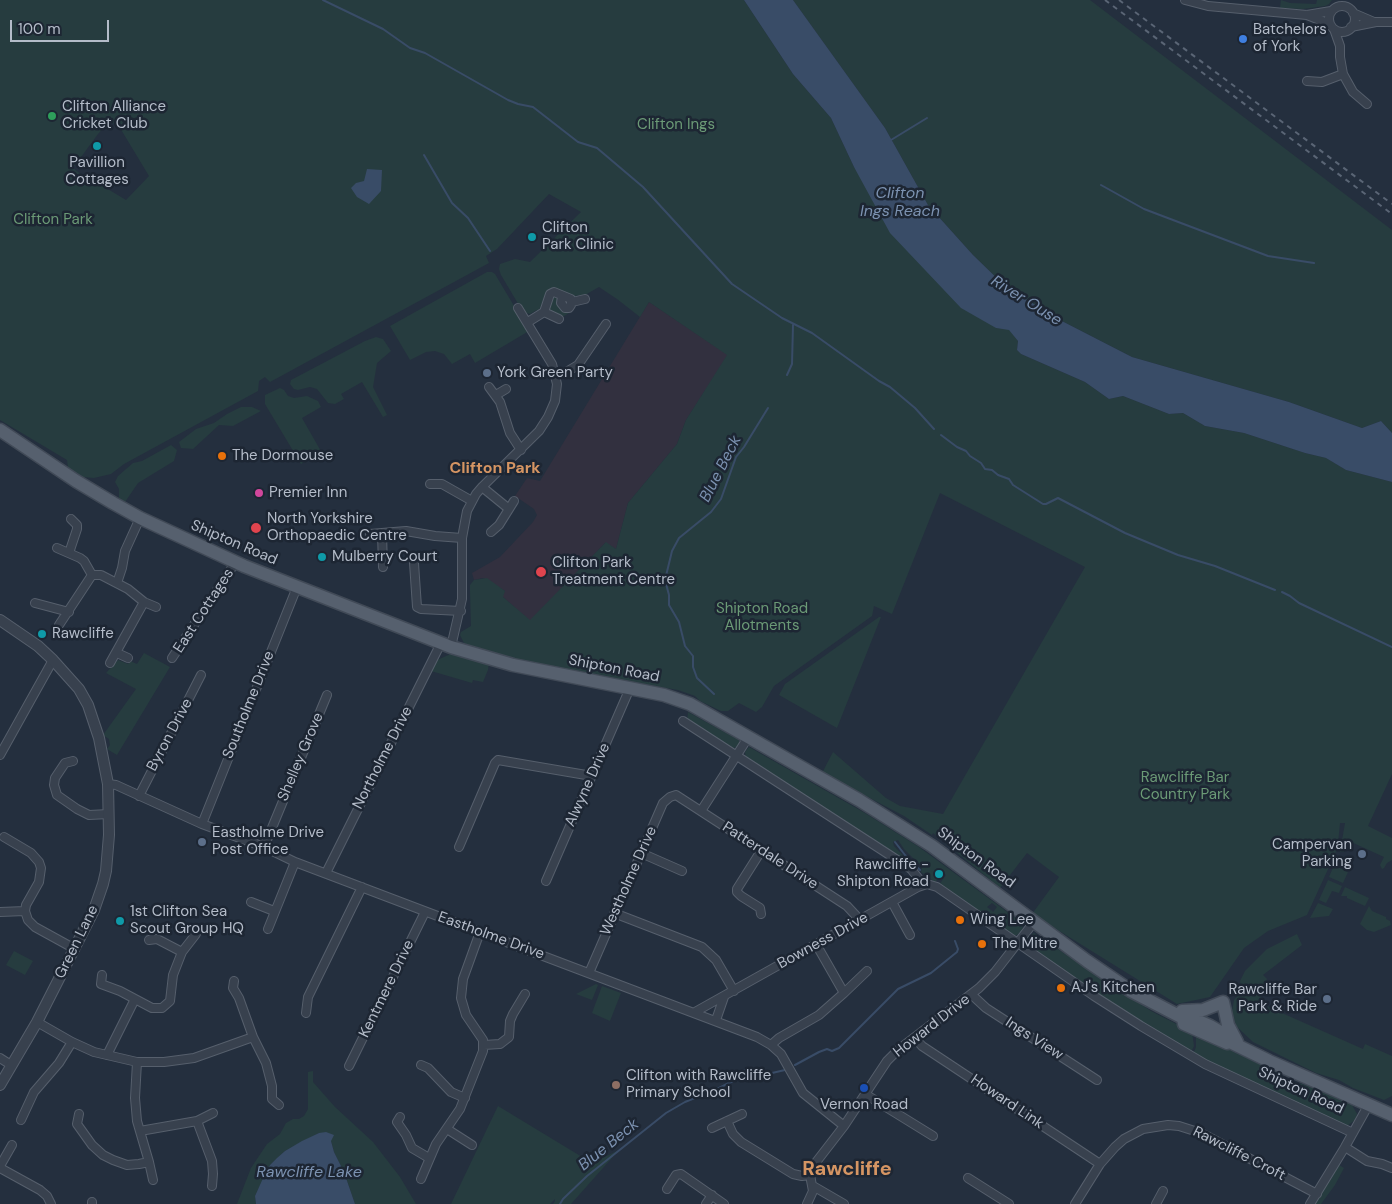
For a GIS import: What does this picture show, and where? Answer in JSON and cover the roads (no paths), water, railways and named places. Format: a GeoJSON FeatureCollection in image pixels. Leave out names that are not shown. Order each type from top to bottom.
{"type":"FeatureCollection","features":[{"type":"Feature","properties":{"kind":"main road","name":"Shipton Road"},"geometry":{"type":"LineString","coordinates":[[0,430],[76,481],[140,518],[235,563],[446,645],[538,671],[664,695],[690,704],[859,800],[932,846],[1111,977],[1183,1018],[1188,1017],[1204,1029],[1229,1037],[1235,1044],[1392,1115]]}},
{"type":"Feature","properties":{"kind":"main road"},"geometry":{"type":"LineString","coordinates":[[1167,1009],[1198,1011],[1223,1002],[1228,1025],[1235,1044]]}},
{"type":"Feature","properties":{"kind":"street"},"geometry":{"type":"LineString","coordinates":[[1185,0],[1208,6],[1308,15],[1343,32],[1376,22],[1392,22]]}},
{"type":"Feature","properties":{"kind":"street"},"geometry":{"type":"LineString","coordinates":[[1340,46],[1355,18],[1347,0]]}},
{"type":"Feature","properties":{"kind":"street"},"geometry":{"type":"LineString","coordinates":[[1308,15],[1335,6],[1343,6],[1376,22]]}},
{"type":"Feature","properties":{"kind":"street"},"geometry":{"type":"LineString","coordinates":[[1335,6],[1329,18],[1340,46],[1343,74],[1353,92],[1367,104]]}},
{"type":"Feature","properties":{"kind":"street"},"geometry":{"type":"LineString","coordinates":[[1307,81],[1322,82],[1343,74]]}},
{"type":"Feature","properties":{"kind":"street"},"geometry":{"type":"LineString","coordinates":[[528,322],[541,314],[550,294],[554,292],[569,297],[572,302],[585,299]]}},
{"type":"Feature","properties":{"kind":"street"},"geometry":{"type":"LineString","coordinates":[[518,308],[552,364],[555,376],[578,365],[606,324]]}},
{"type":"Feature","properties":{"kind":"street"},"geometry":{"type":"LineString","coordinates":[[541,314],[559,319]]}},
{"type":"Feature","properties":{"kind":"street","name":"Northolme Drive"},"geometry":{"type":"LineString","coordinates":[[326,874],[446,645],[460,611],[463,587],[462,538],[464,520],[472,501],[482,487],[539,431],[553,409],[556,393],[555,376]]}},
{"type":"Feature","properties":{"kind":"street"},"geometry":{"type":"LineString","coordinates":[[489,387],[496,395],[510,433],[521,450]]}},
{"type":"Feature","properties":{"kind":"street"},"geometry":{"type":"LineString","coordinates":[[496,395],[506,389]]}},
{"type":"Feature","properties":{"kind":"street"},"geometry":{"type":"LineString","coordinates":[[430,484],[442,484],[472,501]]}},
{"type":"Feature","properties":{"kind":"street"},"geometry":{"type":"LineString","coordinates":[[482,487],[509,509]]}},
{"type":"Feature","properties":{"kind":"street"},"geometry":{"type":"LineString","coordinates":[[491,532],[499,525],[514,501]]}},
{"type":"Feature","properties":{"kind":"street"},"geometry":{"type":"LineString","coordinates":[[116,583],[122,568],[125,551],[140,518]]}},
{"type":"Feature","properties":{"kind":"street"},"geometry":{"type":"LineString","coordinates":[[69,553],[78,530],[77,525],[71,519]]}},
{"type":"Feature","properties":{"kind":"street"},"geometry":{"type":"LineString","coordinates":[[370,534],[406,531],[462,538]]}},
{"type":"Feature","properties":{"kind":"street"},"geometry":{"type":"LineString","coordinates":[[382,534],[383,567]]}},
{"type":"Feature","properties":{"kind":"street"},"geometry":{"type":"LineString","coordinates":[[57,548],[84,561],[92,575]]}},
{"type":"Feature","properties":{"kind":"street","name":"East Cottages"},"geometry":{"type":"LineString","coordinates":[[172,658],[235,563]]}},
{"type":"Feature","properties":{"kind":"street"},"geometry":{"type":"LineString","coordinates":[[414,563],[417,607],[420,609],[460,611]]}},
{"type":"Feature","properties":{"kind":"street"},"geometry":{"type":"LineString","coordinates":[[92,575],[101,575],[128,589],[144,602],[156,607]]}},
{"type":"Feature","properties":{"kind":"street"},"geometry":{"type":"LineString","coordinates":[[59,626],[92,575]]}},
{"type":"Feature","properties":{"kind":"street","name":"Southolme Drive"},"geometry":{"type":"LineString","coordinates":[[202,824],[297,587]]}},
{"type":"Feature","properties":{"kind":"street"},"geometry":{"type":"LineString","coordinates":[[40,602],[69,612]]}},
{"type":"Feature","properties":{"kind":"street"},"geometry":{"type":"LineString","coordinates":[[110,663],[144,602]]}},
{"type":"Feature","properties":{"kind":"street","name":"Green Lane"},"geometry":{"type":"LineString","coordinates":[[0,620],[38,646],[53,660],[75,685],[88,705],[98,732],[108,784],[109,814],[108,850],[104,884],[94,910],[76,949],[37,1022],[0,1085]]}},
{"type":"Feature","properties":{"kind":"street"},"geometry":{"type":"LineString","coordinates":[[116,653],[128,658]]}},
{"type":"Feature","properties":{"kind":"street"},"geometry":{"type":"LineString","coordinates":[[0,755],[53,660]]}},
{"type":"Feature","properties":{"kind":"street","name":"Byron Drive"},"geometry":{"type":"LineString","coordinates":[[139,796],[201,675]]}},
{"type":"Feature","properties":{"kind":"street","name":"Alwyne Drive"},"geometry":{"type":"LineString","coordinates":[[546,882],[630,688]]}},
{"type":"Feature","properties":{"kind":"street","name":"Shelley Grove"},"geometry":{"type":"LineString","coordinates":[[264,847],[327,695]]}},
{"type":"Feature","properties":{"kind":"street","name":"Shipton Road"},"geometry":{"type":"LineString","coordinates":[[683,722],[888,854],[910,869],[923,884],[937,887],[1094,996],[1141,1026],[1241,1081],[1353,1133]]}},
{"type":"Feature","properties":{"kind":"street"},"geometry":{"type":"LineString","coordinates":[[701,811],[749,736]]}},
{"type":"Feature","properties":{"kind":"street"},"geometry":{"type":"LineString","coordinates":[[459,847],[495,763],[498,760],[592,776]]}},
{"type":"Feature","properties":{"kind":"street"},"geometry":{"type":"LineString","coordinates":[[73,761],[64,763],[55,778],[57,795],[77,809],[89,814],[109,814]]}},
{"type":"Feature","properties":{"kind":"street","name":"Eastholme Drive"},"geometry":{"type":"LineString","coordinates":[[108,784],[116,785],[202,824],[264,847],[294,862],[757,1037],[771,1045],[781,1054],[803,1093],[844,1126]]}},
{"type":"Feature","properties":{"kind":"street","name":"Patterdale Drive"},"geometry":{"type":"LineString","coordinates":[[676,795],[848,906],[860,920]]}},
{"type":"Feature","properties":{"kind":"street","name":"Westholme Drive"},"geometry":{"type":"LineString","coordinates":[[589,973],[663,803],[676,795]]}},
{"type":"Feature","properties":{"kind":"street"},"geometry":{"type":"LineString","coordinates":[[5,841],[31,853],[39,862],[41,868],[39,882],[28,899],[25,911],[28,920],[35,927],[76,949]]}},
{"type":"Feature","properties":{"kind":"street"},"geometry":{"type":"LineString","coordinates":[[762,850],[737,888],[737,892],[762,910]]}},
{"type":"Feature","properties":{"kind":"street"},"geometry":{"type":"LineString","coordinates":[[641,853],[682,871]]}},
{"type":"Feature","properties":{"kind":"street"},"geometry":{"type":"LineString","coordinates":[[268,929],[294,862]]}},
{"type":"Feature","properties":{"kind":"street","name":"Bowness Drive"},"geometry":{"type":"LineString","coordinates":[[695,1012],[923,884]]}},
{"type":"Feature","properties":{"kind":"street"},"geometry":{"type":"LineString","coordinates":[[306,1013],[308,997],[362,887]]}},
{"type":"Feature","properties":{"kind":"street"},"geometry":{"type":"LineString","coordinates":[[251,902],[274,911]]}},
{"type":"Feature","properties":{"kind":"street"},"geometry":{"type":"LineString","coordinates":[[892,902],[910,935]]}},
{"type":"Feature","properties":{"kind":"street"},"geometry":{"type":"LineString","coordinates":[[0,912],[25,911]]}},
{"type":"Feature","properties":{"kind":"street","name":"Kentmere Drive"},"geometry":{"type":"LineString","coordinates":[[348,1066],[425,912]]}},
{"type":"Feature","properties":{"kind":"street"},"geometry":{"type":"LineString","coordinates":[[614,913],[702,947],[716,960],[734,991]]}},
{"type":"Feature","properties":{"kind":"street","name":"Howard Drive"},"geometry":{"type":"LineString","coordinates":[[810,1175],[810,1170],[816,1161],[844,1126],[887,1061],[898,1050],[972,995],[995,972],[1034,922]]}},
{"type":"Feature","properties":{"kind":"street"},"geometry":{"type":"LineString","coordinates":[[421,1179],[436,1144],[456,1116],[481,1059],[484,1045],[466,1015],[461,998],[463,979],[480,932]]}},
{"type":"Feature","properties":{"kind":"street"},"geometry":{"type":"LineString","coordinates":[[102,975],[98,986],[120,991],[152,1008],[162,1008],[170,1001],[173,975],[182,952],[196,934]]}},
{"type":"Feature","properties":{"kind":"street"},"geometry":{"type":"LineString","coordinates":[[149,940],[157,939],[182,952]]}},
{"type":"Feature","properties":{"kind":"street"},"geometry":{"type":"LineString","coordinates":[[816,944],[844,992]]}},
{"type":"Feature","properties":{"kind":"street"},"geometry":{"type":"LineString","coordinates":[[771,1045],[819,1015],[867,971]]}},
{"type":"Feature","properties":{"kind":"street"},"geometry":{"type":"LineString","coordinates":[[234,982],[233,988],[266,1063],[272,1086],[272,1099],[279,1105]]}},
{"type":"Feature","properties":{"kind":"street","name":"Ings View"},"geometry":{"type":"LineString","coordinates":[[972,995],[986,1008],[1097,1081]]}},
{"type":"Feature","properties":{"kind":"street"},"geometry":{"type":"LineString","coordinates":[[716,1020],[724,997]]}},
{"type":"Feature","properties":{"kind":"street"},"geometry":{"type":"LineString","coordinates":[[484,1045],[495,1045],[509,1037],[513,1014],[525,998]]}},
{"type":"Feature","properties":{"kind":"street"},"geometry":{"type":"LineString","coordinates":[[107,1056],[135,999]]}},
{"type":"Feature","properties":{"kind":"street"},"geometry":{"type":"LineString","coordinates":[[37,1022],[72,1042],[107,1056],[137,1062],[164,1062],[194,1058],[253,1037]]}},
{"type":"Feature","properties":{"kind":"street","name":"Howard Link"},"geometry":{"type":"LineString","coordinates":[[915,1038],[922,1046],[1100,1164]]}},
{"type":"Feature","properties":{"kind":"street"},"geometry":{"type":"LineString","coordinates":[[33,1116],[22,1117],[34,1092],[59,1063],[72,1042]]}},
{"type":"Feature","properties":{"kind":"street"},"geometry":{"type":"LineString","coordinates":[[0,1058],[11,1065]]}},
{"type":"Feature","properties":{"kind":"street"},"geometry":{"type":"LineString","coordinates":[[137,1062],[135,1098],[140,1132],[153,1180]]}},
{"type":"Feature","properties":{"kind":"street"},"geometry":{"type":"LineString","coordinates":[[427,1066],[445,1088],[464,1098]]}},
{"type":"Feature","properties":{"kind":"street"},"geometry":{"type":"LineString","coordinates":[[865,1094],[933,1136]]}},
{"type":"Feature","properties":{"kind":"street"},"geometry":{"type":"LineString","coordinates":[[1310,1204],[1345,1148],[1369,1104]]}},
{"type":"Feature","properties":{"kind":"street"},"geometry":{"type":"LineString","coordinates":[[140,1132],[197,1120],[213,1113]]}},
{"type":"Feature","properties":{"kind":"street"},"geometry":{"type":"LineString","coordinates":[[79,1114],[77,1124],[92,1145],[103,1155],[127,1165],[149,1162]]}},
{"type":"Feature","properties":{"kind":"street"},"geometry":{"type":"LineString","coordinates":[[712,1128],[742,1114]]}},
{"type":"Feature","properties":{"kind":"street"},"geometry":{"type":"LineString","coordinates":[[197,1120],[212,1161],[212,1186]]}},
{"type":"Feature","properties":{"kind":"street"},"geometry":{"type":"LineString","coordinates":[[396,1120],[412,1148],[429,1158]]}},
{"type":"Feature","properties":{"kind":"street"},"geometry":{"type":"LineString","coordinates":[[727,1121],[733,1134],[741,1142],[793,1174],[810,1175],[813,1194],[807,1204]]}},
{"type":"Feature","properties":{"kind":"street","name":"Rawcliffe Croft"},"geometry":{"type":"LineString","coordinates":[[1075,1204],[1100,1164],[1115,1147],[1138,1131],[1157,1126],[1179,1126],[1208,1136],[1317,1194]]}},
{"type":"Feature","properties":{"kind":"street"},"geometry":{"type":"LineString","coordinates":[[447,1128],[472,1145]]}},
{"type":"Feature","properties":{"kind":"street"},"geometry":{"type":"LineString","coordinates":[[12,1145],[0,1167],[40,1190],[47,1196],[51,1204]]}},
{"type":"Feature","properties":{"kind":"street"},"geometry":{"type":"LineString","coordinates":[[1345,1148],[1367,1161],[1388,1165],[1392,1168]]}},
{"type":"Feature","properties":{"kind":"street"},"geometry":{"type":"LineString","coordinates":[[667,1189],[678,1174],[724,1204]]}},
{"type":"Feature","properties":{"kind":"street"},"geometry":{"type":"LineString","coordinates":[[968,1178],[1009,1204]]}},
{"type":"Feature","properties":{"kind":"street"},"geometry":{"type":"LineString","coordinates":[[813,1186],[844,1204]]}},
{"type":"Feature","properties":{"kind":"street"},"geometry":{"type":"LineString","coordinates":[[1156,1204],[1163,1191]]}},
{"type":"Feature","properties":{"kind":"street"},"geometry":{"type":"LineString","coordinates":[[706,1204],[712,1195]]}},
{"type":"Feature","properties":{"kind":"water"},"geometry":{"type":"Polygon","coordinates":[[[744,0],[793,0],[885,128],[928,205],[973,255],[1005,286],[1058,319],[1132,357],[1289,402],[1362,428],[1381,421],[1392,433],[1392,482],[1346,470],[1326,458],[1244,433],[1205,426],[1183,413],[1169,414],[1123,396],[1109,399],[1085,382],[1021,354],[1017,350],[1018,341],[1009,330],[996,328],[961,308],[890,233],[854,167],[831,118],[793,74],[744,0]]]}},
{"type":"Feature","properties":{"kind":"water"},"geometry":{"type":"Polygon","coordinates":[[[367,169],[382,170],[381,191],[369,204],[357,197],[351,188],[356,183],[364,181],[367,169]]]}},
{"type":"Feature","properties":{"kind":"water","name":"Rawcliffe Lake"},"geometry":{"type":"Polygon","coordinates":[[[326,1132],[334,1135],[331,1141],[334,1152],[344,1172],[355,1204],[256,1204],[255,1196],[270,1165],[285,1151],[319,1133],[326,1132]]]}},
{"type":"Feature","properties":{"kind":"waterway"},"geometry":{"type":"LineString","coordinates":[[323,0],[383,29],[410,48],[425,53],[508,100],[533,107],[578,142],[597,148],[643,187],[732,284],[782,318],[812,333],[890,387],[915,408],[934,429]]}},
{"type":"Feature","properties":{"kind":"waterway"},"geometry":{"type":"LineString","coordinates":[[891,140],[927,118]]}},
{"type":"Feature","properties":{"kind":"waterway"},"geometry":{"type":"LineString","coordinates":[[424,155],[452,203],[468,218],[490,251]]}},
{"type":"Feature","properties":{"kind":"waterway"},"geometry":{"type":"LineString","coordinates":[[1101,185],[1144,209],[1268,256],[1314,263]]}},
{"type":"Feature","properties":{"kind":"waterway","name":"Blue Beck"},"geometry":{"type":"LineString","coordinates":[[787,375],[792,364],[793,325]]}},
{"type":"Feature","properties":{"kind":"waterway","name":"Blue Beck"},"geometry":{"type":"LineString","coordinates":[[714,694],[697,678],[693,667],[693,656],[685,646],[679,622],[669,605],[669,595],[665,580],[672,551],[679,538],[711,512],[721,499],[736,457],[768,408]]}},
{"type":"Feature","properties":{"kind":"waterway"},"geometry":{"type":"LineString","coordinates":[[941,435],[966,451],[981,463],[985,469],[992,470],[998,475],[1009,479],[1013,485],[1043,504],[1058,498],[1125,533],[1178,555],[1215,566],[1275,590]]}},
{"type":"Feature","properties":{"kind":"waterway"},"geometry":{"type":"LineString","coordinates":[[1282,592],[1299,603],[1392,647]]}},
{"type":"Feature","properties":{"kind":"waterway","name":"Blue Beck"},"geometry":{"type":"LineString","coordinates":[[895,842],[920,870]]}},
{"type":"Feature","properties":{"kind":"waterway","name":"Blue Beck"},"geometry":{"type":"LineString","coordinates":[[795,1065],[819,1052],[827,1049],[832,1051],[839,1048],[898,989],[931,973],[957,952],[958,949],[955,941]]}},
{"type":"Feature","properties":{"kind":"waterway","name":"Blue Beck"},"geometry":{"type":"LineString","coordinates":[[560,1204],[587,1176],[666,1113],[685,1102],[733,1081],[746,1069],[772,1073],[785,1070]]}},
{"type":"Feature","properties":{"kind":"railway"},"geometry":{"type":"LineString","coordinates":[[1105,0],[1392,214]]}},
{"type":"Feature","properties":{"kind":"railway"},"geometry":{"type":"LineString","coordinates":[[1119,0],[1392,204]]}},
{"type":"Feature","properties":{"kind":"place","name":"Batchelors of York"},"geometry":{"type":"Point","coordinates":[1243,39]}},
{"type":"Feature","properties":{"kind":"place","name":"Clifton Alliance Cricket Club"},"geometry":{"type":"Point","coordinates":[52,116]}},
{"type":"Feature","properties":{"kind":"place","name":"Pavillion Cottages"},"geometry":{"type":"Point","coordinates":[97,146]}},
{"type":"Feature","properties":{"kind":"place","name":"Clifton Park Clinic"},"geometry":{"type":"Point","coordinates":[532,237]}},
{"type":"Feature","properties":{"kind":"place","name":"York Green Party"},"geometry":{"type":"Point","coordinates":[487,373]}},
{"type":"Feature","properties":{"kind":"place","name":"The Dormouse"},"geometry":{"type":"Point","coordinates":[222,456]}},
{"type":"Feature","properties":{"kind":"place","name":"Premier Inn"},"geometry":{"type":"Point","coordinates":[259,493]}},
{"type":"Feature","properties":{"kind":"place","name":"North Yorkshire Orthopaedic Centre"},"geometry":{"type":"Point","coordinates":[256,528]}},
{"type":"Feature","properties":{"kind":"place","name":"Mulberry Court"},"geometry":{"type":"Point","coordinates":[322,557]}},
{"type":"Feature","properties":{"kind":"place","name":"Clifton Park Treatment Centre"},"geometry":{"type":"Point","coordinates":[541,572]}},
{"type":"Feature","properties":{"kind":"place","name":"Rawcliffe"},"geometry":{"type":"Point","coordinates":[42,634]}},
{"type":"Feature","properties":{"kind":"place","name":"Eastholme Drive Post Office"},"geometry":{"type":"Point","coordinates":[202,842]}},
{"type":"Feature","properties":{"kind":"place","name":"Campervan Parking"},"geometry":{"type":"Point","coordinates":[1362,854]}},
{"type":"Feature","properties":{"kind":"place","name":"Rawcliffe - Shipton Road"},"geometry":{"type":"Point","coordinates":[939,874]}},
{"type":"Feature","properties":{"kind":"place","name":"Wing Lee"},"geometry":{"type":"Point","coordinates":[960,920]}},
{"type":"Feature","properties":{"kind":"place","name":"1st Clifton Sea Scout Group HQ"},"geometry":{"type":"Point","coordinates":[120,921]}},
{"type":"Feature","properties":{"kind":"place","name":"The Mitre"},"geometry":{"type":"Point","coordinates":[982,944]}},
{"type":"Feature","properties":{"kind":"place","name":"AJ's Kitchen"},"geometry":{"type":"Point","coordinates":[1061,988]}},
{"type":"Feature","properties":{"kind":"place","name":"Rawcliffe Bar Park & Ride"},"geometry":{"type":"Point","coordinates":[1327,999]}},
{"type":"Feature","properties":{"kind":"place","name":"Clifton with Rawcliffe Primary School"},"geometry":{"type":"Point","coordinates":[616,1085]}},
{"type":"Feature","properties":{"kind":"place","name":"Vernon Road"},"geometry":{"type":"Point","coordinates":[864,1088]}},
{"type":"Feature","properties":{"kind":"district","name":"Clifton Park"},"geometry":{"type":"Point","coordinates":[495,469]}},
{"type":"Feature","properties":{"kind":"district","name":"Rawcliffe"},"geometry":{"type":"Point","coordinates":[847,1170]}},
{"type":"Feature","properties":{"kind":"park label","name":"Clifton Ings"},"geometry":{"type":"Point","coordinates":[676,125]}},
{"type":"Feature","properties":{"kind":"park label","name":"Shipton Road Allotments"},"geometry":{"type":"Point","coordinates":[762,618]}},
{"type":"Feature","properties":{"kind":"park label","name":"Rawcliffe Bar Country Park"},"geometry":{"type":"Point","coordinates":[1185,786]}},
{"type":"Feature","properties":{"kind":"water label","name":"Clifton Ings Reach"},"geometry":{"type":"Point","coordinates":[900,203]}},
{"type":"Feature","properties":{"kind":"water label","name":"River Ouse"},"geometry":{"type":"Point","coordinates":[1026,301]}}]}
